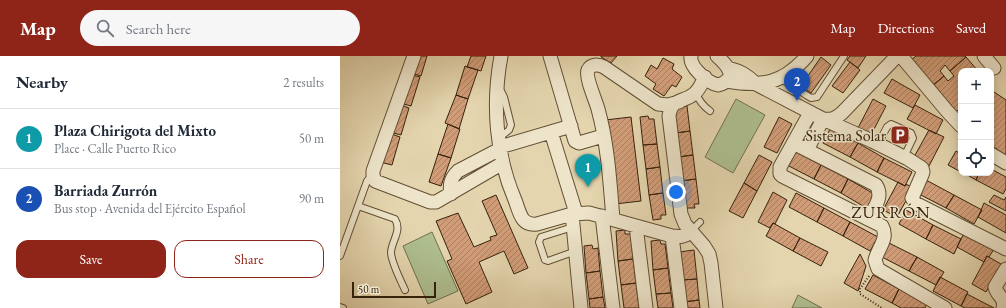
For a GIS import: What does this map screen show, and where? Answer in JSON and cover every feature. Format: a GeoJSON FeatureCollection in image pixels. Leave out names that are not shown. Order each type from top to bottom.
{"type":"FeatureCollection","features":[{"type":"Feature","properties":{"kind":"street"},"geometry":{"type":"LineString","coordinates":[[414,56],[373,175],[375,181],[430,202],[436,202],[503,163]]}},
{"type":"Feature","properties":{"kind":"street"},"geometry":{"type":"LineString","coordinates":[[501,56],[496,101],[500,144],[503,163],[511,191],[522,219],[526,223],[538,224],[574,214],[589,213],[672,236],[685,236],[691,232]]}},
{"type":"Feature","properties":{"kind":"street"},"geometry":{"type":"LineString","coordinates":[[550,56],[575,141],[578,143],[603,136]]}},
{"type":"Feature","properties":{"kind":"street"},"geometry":{"type":"LineString","coordinates":[[690,56],[691,64],[705,77],[714,84],[718,85],[726,81],[756,84],[780,78],[792,71],[807,56]]}},
{"type":"Feature","properties":{"kind":"street"},"geometry":{"type":"LineString","coordinates":[[717,56],[728,68],[739,71],[748,76],[756,84],[810,113],[878,144],[919,166],[923,172],[912,195],[913,201],[1006,249]]}},
{"type":"Feature","properties":{"kind":"street"},"geometry":{"type":"LineString","coordinates":[[823,119],[832,120],[837,118],[897,56]]}},
{"type":"Feature","properties":{"kind":"street"},"geometry":{"type":"LineString","coordinates":[[901,56],[958,123]]}},
{"type":"Feature","properties":{"kind":"street"},"geometry":{"type":"LineString","coordinates":[[984,56],[994,68]]}},
{"type":"Feature","properties":{"kind":"street"},"geometry":{"type":"LineString","coordinates":[[613,308],[608,218],[610,180],[596,103],[587,76],[588,70],[592,66],[598,64],[658,104],[668,105],[679,102]]}},
{"type":"Feature","properties":{"kind":"street"},"geometry":{"type":"LineString","coordinates":[[726,81],[729,77],[728,68]]}},
{"type":"Feature","properties":{"kind":"street"},"geometry":{"type":"LineString","coordinates":[[705,77],[696,93],[673,105],[669,116],[681,214],[685,224],[709,254],[716,308]]}},
{"type":"Feature","properties":{"kind":"street"},"geometry":{"type":"LineString","coordinates":[[810,113],[780,167],[782,176],[882,226],[885,231],[885,236],[876,255],[875,260],[878,269],[945,308]]}},
{"type":"Feature","properties":{"kind":"street"},"geometry":{"type":"LineString","coordinates":[[807,150],[823,119]]}},
{"type":"Feature","properties":{"kind":"street"},"geometry":{"type":"LineString","coordinates":[[451,194],[451,181],[458,171],[500,144],[571,126]]}},
{"type":"Feature","properties":{"kind":"street"},"geometry":{"type":"LineString","coordinates":[[551,132],[574,214],[573,227],[581,308]]}},
{"type":"Feature","properties":{"kind":"street"},"geometry":{"type":"LineString","coordinates":[[794,143],[876,185],[880,195],[868,219]]}},
{"type":"Feature","properties":{"kind":"street"},"geometry":{"type":"LineString","coordinates":[[994,156],[1006,163]]}},
{"type":"Feature","properties":{"kind":"street"},"geometry":{"type":"LineString","coordinates":[[636,226],[646,308]]}},
{"type":"Feature","properties":{"kind":"street"},"geometry":{"type":"LineString","coordinates":[[672,236],[681,308]]}},
{"type":"Feature","properties":{"kind":"street"},"geometry":{"type":"LineString","coordinates":[[1003,308],[1005,300],[996,291],[995,287],[1006,269]]}},
{"type":"Feature","properties":{"kind":"lane"},"geometry":{"type":"LineString","coordinates":[[780,78],[811,98],[817,97],[844,56]]}},
{"type":"Feature","properties":{"kind":"lane"},"geometry":{"type":"LineString","coordinates":[[696,93],[698,100],[710,111]]}},
{"type":"Feature","properties":{"kind":"lane"},"geometry":{"type":"LineString","coordinates":[[878,144],[887,127],[891,124],[912,133],[913,138],[904,157]]}},
{"type":"Feature","properties":{"kind":"lane"},"geometry":{"type":"LineString","coordinates":[[340,256],[367,181],[373,175]]}},
{"type":"Feature","properties":{"kind":"lane"},"geometry":{"type":"LineString","coordinates":[[358,206],[395,219],[397,222],[398,230],[391,251],[391,256],[405,290]]}},
{"type":"Feature","properties":{"kind":"lane"},"geometry":{"type":"LineString","coordinates":[[691,232],[700,222]]}},
{"type":"Feature","properties":{"kind":"lane"},"geometry":{"type":"LineString","coordinates":[[573,227],[541,237],[539,242],[545,260],[548,261],[576,251]]}},
{"type":"Feature","properties":{"kind":"path"},"geometry":{"type":"LineString","coordinates":[[876,265],[859,292],[862,296],[882,308]]}},
{"type":"Feature","properties":{"kind":"green space"},"geometry":{"type":"Polygon","coordinates":[[[736,99],[765,115],[733,173],[705,157],[736,99]]]}},
{"type":"Feature","properties":{"kind":"green space"},"geometry":{"type":"Polygon","coordinates":[[[432,232],[458,291],[428,304],[403,246],[432,232]]]}},
{"type":"Feature","properties":{"kind":"green space"},"geometry":{"type":"Polygon","coordinates":[[[798,295],[822,308],[792,308],[798,295]]]}},
{"type":"Feature","properties":{"kind":"building"},"geometry":{"type":"Polygon","coordinates":[[[416,56],[427,56],[421,76],[411,73],[416,56]]]}},
{"type":"Feature","properties":{"kind":"building"},"geometry":{"type":"Polygon","coordinates":[[[471,56],[486,56],[481,71],[467,67],[471,56]]]}},
{"type":"Feature","properties":{"kind":"building"},"geometry":{"type":"Polygon","coordinates":[[[601,56],[617,56],[611,63],[601,56]]]}},
{"type":"Feature","properties":{"kind":"building"},"geometry":{"type":"Polygon","coordinates":[[[850,56],[866,56],[858,68],[847,60],[850,56]]]}},
{"type":"Feature","properties":{"kind":"building"},"geometry":{"type":"Polygon","coordinates":[[[916,56],[966,57],[950,71],[945,65],[940,71],[944,76],[932,86],[911,60],[916,56]]]}},
{"type":"Feature","properties":{"kind":"building"},"geometry":{"type":"Polygon","coordinates":[[[821,57],[831,65],[811,93],[801,86],[821,57]]]}},
{"type":"Feature","properties":{"kind":"building"},"geometry":{"type":"Polygon","coordinates":[[[966,57],[975,68],[958,68],[958,110],[955,113],[932,86],[944,76],[948,81],[954,76],[950,71],[966,57]]]}},
{"type":"Feature","properties":{"kind":"building"},"geometry":{"type":"Polygon","coordinates":[[[663,58],[674,64],[672,69],[682,77],[676,87],[672,85],[664,96],[653,89],[656,84],[645,76],[651,65],[657,69],[663,58]]]}},
{"type":"Feature","properties":{"kind":"building"},"geometry":{"type":"Polygon","coordinates":[[[850,62],[860,70],[843,93],[832,86],[850,62]]]}},
{"type":"Feature","properties":{"kind":"building"},"geometry":{"type":"Polygon","coordinates":[[[465,66],[478,70],[468,99],[456,95],[465,66]]]}},
{"type":"Feature","properties":{"kind":"building"},"geometry":{"type":"Polygon","coordinates":[[[409,74],[420,77],[411,106],[400,103],[409,74]]]}},
{"type":"Feature","properties":{"kind":"building"},"geometry":{"type":"Polygon","coordinates":[[[892,79],[920,95],[913,108],[884,93],[892,79]]]}},
{"type":"Feature","properties":{"kind":"building"},"geometry":{"type":"Polygon","coordinates":[[[994,92],[1006,100],[1006,156],[994,147],[994,92]]]}},
{"type":"Feature","properties":{"kind":"building"},"geometry":{"type":"Polygon","coordinates":[[[456,95],[468,99],[459,129],[445,123],[456,95]]]}},
{"type":"Feature","properties":{"kind":"building"},"geometry":{"type":"Polygon","coordinates":[[[873,99],[886,106],[871,135],[858,128],[873,99]]]}},
{"type":"Feature","properties":{"kind":"building"},"geometry":{"type":"Polygon","coordinates":[[[398,104],[409,108],[401,135],[390,132],[398,104]]]}},
{"type":"Feature","properties":{"kind":"building"},"geometry":{"type":"Polygon","coordinates":[[[915,105],[943,120],[936,134],[907,119],[915,105]]]}},
{"type":"Feature","properties":{"kind":"building"},"geometry":{"type":"Polygon","coordinates":[[[687,106],[690,131],[676,133],[674,107],[687,106]]]}},
{"type":"Feature","properties":{"kind":"building"},"geometry":{"type":"Polygon","coordinates":[[[648,116],[649,119],[654,119],[657,144],[643,145],[640,117],[648,116]]]}},
{"type":"Feature","properties":{"kind":"building"},"geometry":{"type":"Polygon","coordinates":[[[631,117],[641,201],[615,204],[605,120],[631,117]]]}},
{"type":"Feature","properties":{"kind":"building"},"geometry":{"type":"Polygon","coordinates":[[[779,117],[792,124],[777,153],[764,147],[779,117]]]}},
{"type":"Feature","properties":{"kind":"building"},"geometry":{"type":"Polygon","coordinates":[[[448,124],[460,129],[451,158],[438,154],[448,124]]]}},
{"type":"Feature","properties":{"kind":"building"},"geometry":{"type":"Polygon","coordinates":[[[830,129],[858,143],[850,157],[823,143],[830,129]]]}},
{"type":"Feature","properties":{"kind":"building"},"geometry":{"type":"Polygon","coordinates":[[[929,130],[944,137],[929,166],[914,157],[929,130]]]}},
{"type":"Feature","properties":{"kind":"building"},"geometry":{"type":"Polygon","coordinates":[[[690,131],[693,155],[678,157],[676,133],[690,131]]]}},
{"type":"Feature","properties":{"kind":"building"},"geometry":{"type":"Polygon","coordinates":[[[389,133],[400,137],[392,165],[380,162],[389,133]]]}},
{"type":"Feature","properties":{"kind":"building"},"geometry":{"type":"Polygon","coordinates":[[[858,143],[884,158],[877,172],[850,157],[858,143]]]}},
{"type":"Feature","properties":{"kind":"building"},"geometry":{"type":"Polygon","coordinates":[[[657,144],[660,167],[646,169],[643,145],[657,144]]]}},
{"type":"Feature","properties":{"kind":"building"},"geometry":{"type":"Polygon","coordinates":[[[794,151],[821,165],[814,179],[787,165],[794,151]]]}},
{"type":"Feature","properties":{"kind":"building"},"geometry":{"type":"Polygon","coordinates":[[[956,151],[958,152],[958,170],[948,165],[956,151]]]}},
{"type":"Feature","properties":{"kind":"building"},"geometry":{"type":"Polygon","coordinates":[[[438,154],[451,158],[441,186],[429,182],[438,154]]]}},
{"type":"Feature","properties":{"kind":"building"},"geometry":{"type":"Polygon","coordinates":[[[693,155],[696,179],[681,181],[678,157],[693,155]]]}},
{"type":"Feature","properties":{"kind":"building"},"geometry":{"type":"Polygon","coordinates":[[[759,155],[772,162],[757,191],[744,183],[759,155]]]}},
{"type":"Feature","properties":{"kind":"building"},"geometry":{"type":"Polygon","coordinates":[[[884,158],[912,172],[905,186],[877,172],[884,158]]]}},
{"type":"Feature","properties":{"kind":"building"},"geometry":{"type":"Polygon","coordinates":[[[821,165],[848,179],[841,193],[814,179],[821,165]]]}},
{"type":"Feature","properties":{"kind":"building"},"geometry":{"type":"Polygon","coordinates":[[[660,167],[663,193],[649,195],[646,169],[660,167]]]}},
{"type":"Feature","properties":{"kind":"building"},"geometry":{"type":"Polygon","coordinates":[[[994,171],[1006,177],[1006,189],[1003,194],[976,180],[978,176],[994,176],[994,171]]]}},
{"type":"Feature","properties":{"kind":"building"},"geometry":{"type":"Polygon","coordinates":[[[969,176],[978,176],[976,180],[969,176]]]}},
{"type":"Feature","properties":{"kind":"building"},"geometry":{"type":"Polygon","coordinates":[[[696,179],[699,204],[694,204],[695,208],[686,208],[681,181],[696,179]]]}},
{"type":"Feature","properties":{"kind":"building"},"geometry":{"type":"Polygon","coordinates":[[[848,179],[876,195],[868,209],[841,193],[848,179]]]}},
{"type":"Feature","properties":{"kind":"building"},"geometry":{"type":"Polygon","coordinates":[[[926,180],[954,195],[946,208],[919,194],[926,180]]]}},
{"type":"Feature","properties":{"kind":"building"},"geometry":{"type":"Polygon","coordinates":[[[898,182],[913,188],[897,217],[883,210],[898,182]]]}},
{"type":"Feature","properties":{"kind":"building"},"geometry":{"type":"Polygon","coordinates":[[[744,183],[757,191],[743,218],[729,211],[744,183]]]}},
{"type":"Feature","properties":{"kind":"building"},"geometry":{"type":"Polygon","coordinates":[[[773,192],[787,200],[775,224],[773,223],[770,228],[758,222],[773,192]]]}},
{"type":"Feature","properties":{"kind":"building"},"geometry":{"type":"Polygon","coordinates":[[[663,193],[666,215],[661,215],[661,219],[653,220],[649,195],[663,193]]]}},
{"type":"Feature","properties":{"kind":"building"},"geometry":{"type":"Polygon","coordinates":[[[796,193],[824,208],[817,222],[789,207],[796,193]]]}},
{"type":"Feature","properties":{"kind":"building"},"geometry":{"type":"Polygon","coordinates":[[[496,195],[528,268],[514,274],[504,251],[479,262],[492,292],[466,304],[447,261],[452,259],[436,221],[458,213],[474,247],[491,240],[490,237],[497,235],[482,201],[496,195]]]}},
{"type":"Feature","properties":{"kind":"building"},"geometry":{"type":"Polygon","coordinates":[[[954,195],[982,210],[974,224],[946,208],[954,195]]]}},
{"type":"Feature","properties":{"kind":"building"},"geometry":{"type":"Polygon","coordinates":[[[994,195],[1004,200],[1006,197],[1006,211],[989,202],[994,195]]]}},
{"type":"Feature","properties":{"kind":"building"},"geometry":{"type":"Polygon","coordinates":[[[984,203],[1006,215],[1006,233],[978,217],[984,203]]]}},
{"type":"Feature","properties":{"kind":"building"},"geometry":{"type":"Polygon","coordinates":[[[824,208],[850,222],[843,236],[817,222],[824,208]]]}},
{"type":"Feature","properties":{"kind":"building"},"geometry":{"type":"Polygon","coordinates":[[[906,210],[933,225],[926,239],[899,224],[906,210]]]}},
{"type":"Feature","properties":{"kind":"building"},"geometry":{"type":"Polygon","coordinates":[[[850,222],[878,237],[870,251],[843,236],[850,222]]]}},
{"type":"Feature","properties":{"kind":"building"},"geometry":{"type":"Polygon","coordinates":[[[773,223],[800,238],[793,251],[766,236],[773,223]]]}},
{"type":"Feature","properties":{"kind":"building"},"geometry":{"type":"Polygon","coordinates":[[[933,225],[961,239],[954,254],[926,239],[933,225]]]}},
{"type":"Feature","properties":{"kind":"building"},"geometry":{"type":"Polygon","coordinates":[[[625,230],[625,234],[631,234],[633,259],[618,261],[616,231],[625,230]]]}},
{"type":"Feature","properties":{"kind":"building"},"geometry":{"type":"Polygon","coordinates":[[[964,233],[994,249],[989,257],[987,256],[984,262],[957,247],[964,233]]]}},
{"type":"Feature","properties":{"kind":"building"},"geometry":{"type":"Polygon","coordinates":[[[800,238],[828,252],[821,266],[793,251],[800,238]]]}},
{"type":"Feature","properties":{"kind":"building"},"geometry":{"type":"Polygon","coordinates":[[[660,240],[661,244],[665,244],[668,268],[653,270],[651,241],[660,240]]]}},
{"type":"Feature","properties":{"kind":"building"},"geometry":{"type":"Polygon","coordinates":[[[889,243],[917,257],[909,271],[882,257],[889,243]]]}},
{"type":"Feature","properties":{"kind":"building"},"geometry":{"type":"Polygon","coordinates":[[[592,245],[593,249],[598,248],[600,271],[586,273],[584,246],[592,245]]]}},
{"type":"Feature","properties":{"kind":"building"},"geometry":{"type":"Polygon","coordinates":[[[694,250],[697,279],[682,280],[679,252],[694,250]]]}},
{"type":"Feature","properties":{"kind":"building"},"geometry":{"type":"Polygon","coordinates":[[[860,254],[866,266],[858,291],[844,283],[860,254]]]}},
{"type":"Feature","properties":{"kind":"building"},"geometry":{"type":"Polygon","coordinates":[[[987,256],[1001,264],[986,292],[972,284],[987,256]]]}},
{"type":"Feature","properties":{"kind":"building"},"geometry":{"type":"Polygon","coordinates":[[[917,257],[944,272],[936,285],[909,271],[917,257]]]}},
{"type":"Feature","properties":{"kind":"building"},"geometry":{"type":"Polygon","coordinates":[[[633,259],[636,283],[621,285],[618,261],[633,259]]]}},
{"type":"Feature","properties":{"kind":"building"},"geometry":{"type":"Polygon","coordinates":[[[668,268],[671,293],[656,294],[653,270],[668,268]]]}},
{"type":"Feature","properties":{"kind":"building"},"geometry":{"type":"Polygon","coordinates":[[[600,271],[603,297],[589,299],[586,273],[600,271]]]}},
{"type":"Feature","properties":{"kind":"building"},"geometry":{"type":"Polygon","coordinates":[[[873,275],[899,289],[892,303],[865,289],[873,275]]]}},
{"type":"Feature","properties":{"kind":"building"},"geometry":{"type":"Polygon","coordinates":[[[940,277],[968,292],[961,306],[933,291],[940,277]]]}},
{"type":"Feature","properties":{"kind":"building"},"geometry":{"type":"Polygon","coordinates":[[[697,279],[699,300],[684,302],[682,280],[697,279]]]}},
{"type":"Feature","properties":{"kind":"building"},"geometry":{"type":"Polygon","coordinates":[[[636,283],[639,308],[624,308],[621,285],[636,283]]]}},
{"type":"Feature","properties":{"kind":"building"},"geometry":{"type":"Polygon","coordinates":[[[899,289],[927,304],[925,308],[901,308],[892,303],[899,289]]]}},
{"type":"Feature","properties":{"kind":"building"},"geometry":{"type":"Polygon","coordinates":[[[671,293],[673,308],[658,308],[656,294],[671,293]]]}},
{"type":"Feature","properties":{"kind":"building"},"geometry":{"type":"Polygon","coordinates":[[[967,294],[994,308],[965,308],[961,306],[967,294]]]}},
{"type":"Feature","properties":{"kind":"building"},"geometry":{"type":"Polygon","coordinates":[[[603,297],[605,308],[590,308],[589,299],[603,297]]]}},
{"type":"Feature","properties":{"kind":"building"},"geometry":{"type":"Polygon","coordinates":[[[699,300],[700,308],[685,308],[684,302],[699,300]]]}},
{"type":"Feature","properties":{"kind":"place","name":"Barriada Zurrón"},"geometry":{"type":"Point","coordinates":[797,101]}},
{"type":"Feature","properties":{"kind":"place","name":"Sistema Solar"},"geometry":{"type":"Point","coordinates":[900,135]}},
{"type":"Feature","properties":{"kind":"place","name":"Plaza Chirigota del Mixto"},"geometry":{"type":"Point","coordinates":[588,187]}},
{"type":"Feature","properties":{"kind":"district","name":"ZURRÓN"},"geometry":{"type":"Point","coordinates":[891,212]}}]}
